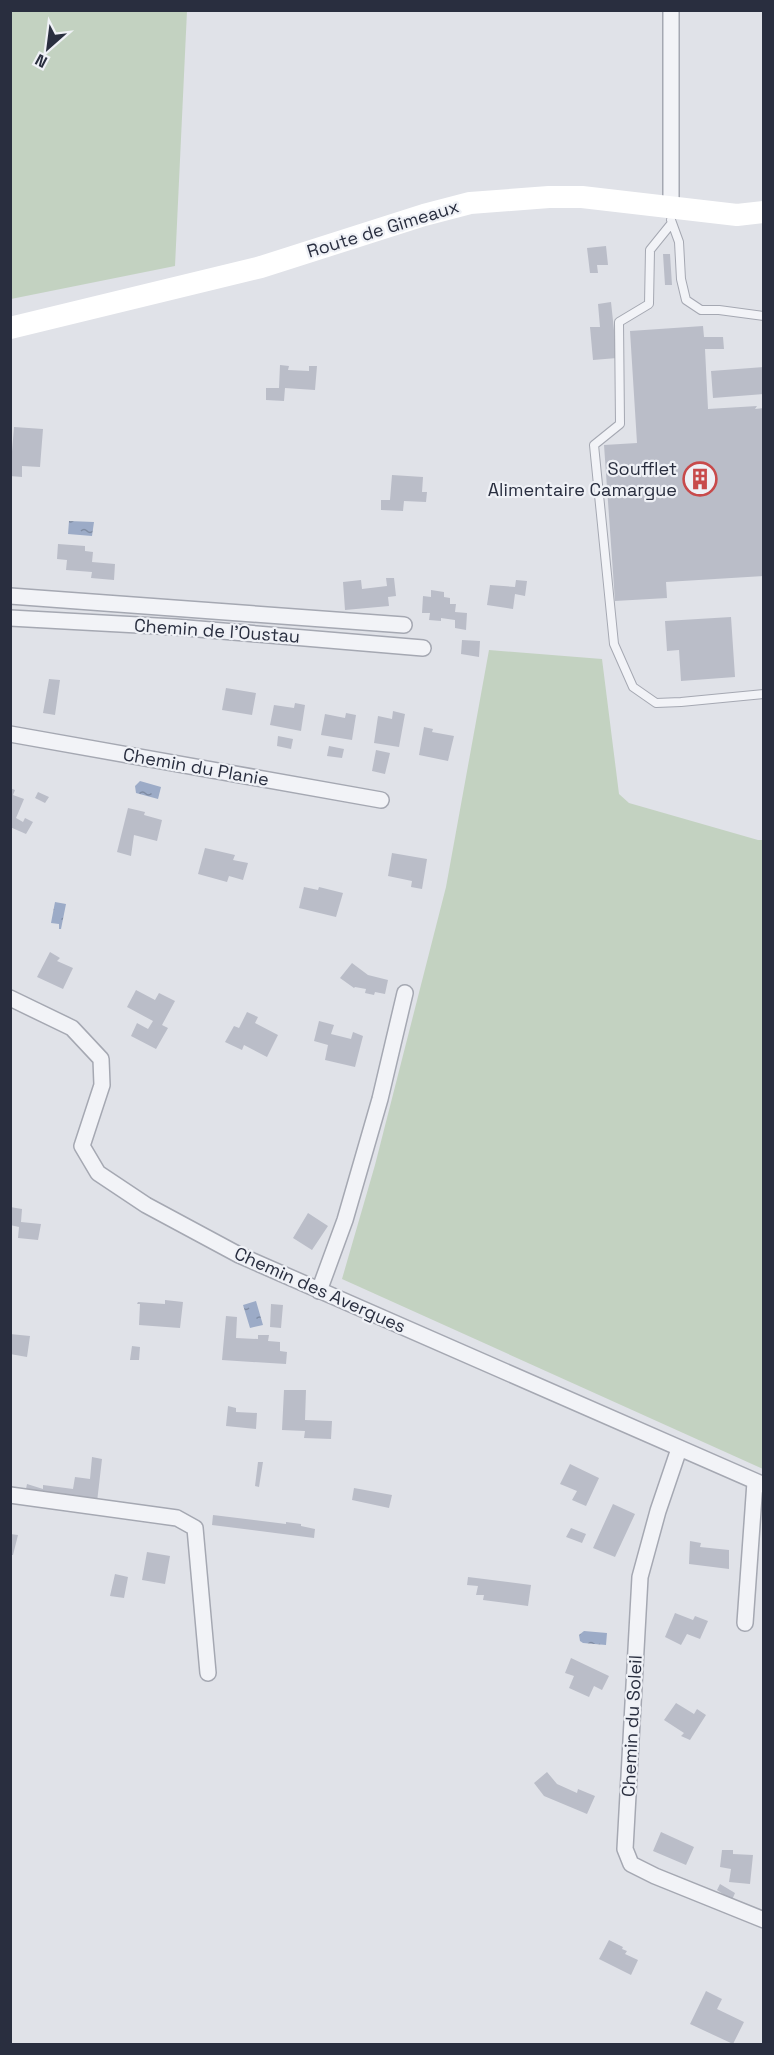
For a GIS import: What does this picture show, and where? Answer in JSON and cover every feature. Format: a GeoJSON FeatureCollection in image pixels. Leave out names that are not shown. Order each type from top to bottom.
{"type":"FeatureCollection","features":[{"type":"Feature","properties":{"kind":"street"},"geometry":{"type":"LineString","coordinates":[[671,10],[671,215]]}},
{"type":"Feature","properties":{"kind":"street","name":"Route de Gimeaux"},"geometry":{"type":"LineString","coordinates":[[10,328],[261,267],[424,215],[470,203],[582,197],[671,215],[764,212]]}},
{"type":"Feature","properties":{"kind":"street"},"geometry":{"type":"LineString","coordinates":[[10,596],[404,625]]}},
{"type":"Feature","properties":{"kind":"street","name":"Chemin de l'Oustau"},"geometry":{"type":"LineString","coordinates":[[10,618],[175,627],[423,648]]}},
{"type":"Feature","properties":{"kind":"street","name":"Chemin du Planie"},"geometry":{"type":"LineString","coordinates":[[10,734],[381,800]]}},
{"type":"Feature","properties":{"kind":"street"},"geometry":{"type":"LineString","coordinates":[[320,1291],[345,1220],[368,1143],[405,993]]}},
{"type":"Feature","properties":{"kind":"street","name":"Chemin des Avergues"},"geometry":{"type":"LineString","coordinates":[[10,998],[72,1028],[101,1059],[102,1085],[82,1146],[98,1173],[146,1205],[229,1249],[320,1291],[759,1483]]}},
{"type":"Feature","properties":{"kind":"street","name":"Chemin du Soleil"},"geometry":{"type":"LineString","coordinates":[[679,1449],[658,1511],[640,1577],[625,1849],[631,1864],[764,1920]]}},
{"type":"Feature","properties":{"kind":"street"},"geometry":{"type":"LineString","coordinates":[[745,1623],[759,1483]]}},
{"type":"Feature","properties":{"kind":"street"},"geometry":{"type":"LineString","coordinates":[[10,1495],[177,1518],[195,1528],[208,1673]]}},
{"type":"Feature","properties":{"kind":"lane"},"geometry":{"type":"LineString","coordinates":[[671,215],[679,242],[681,279],[686,300],[701,310],[764,316]]}},
{"type":"Feature","properties":{"kind":"lane"},"geometry":{"type":"LineString","coordinates":[[671,215],[650,250],[649,304],[620,322],[620,424],[594,445],[614,644],[633,687],[656,703],[764,694]]}},
{"type":"Feature","properties":{"kind":"green space"},"geometry":{"type":"Polygon","coordinates":[[[11,10],[187,11],[175,266],[11,299],[11,10]]]}},
{"type":"Feature","properties":{"kind":"green space"},"geometry":{"type":"Polygon","coordinates":[[[489,650],[602,659],[619,794],[629,803],[763,840],[763,1469],[342,1279],[375,1165],[446,887],[489,650]]]}},
{"type":"Feature","properties":{"kind":"water"},"geometry":{"type":"Polygon","coordinates":[[[69,521],[94,522],[92,536],[68,534],[69,521]]]}},
{"type":"Feature","properties":{"kind":"water"},"geometry":{"type":"Polygon","coordinates":[[[140,781],[161,787],[158,799],[136,793],[135,786],[140,781]]]}},
{"type":"Feature","properties":{"kind":"water"},"geometry":{"type":"Polygon","coordinates":[[[55,902],[66,904],[61,929],[59,929],[59,924],[51,923],[55,902]]]}},
{"type":"Feature","properties":{"kind":"water"},"geometry":{"type":"Polygon","coordinates":[[[256,1301],[263,1325],[250,1328],[243,1305],[256,1301]]]}},
{"type":"Feature","properties":{"kind":"water"},"geometry":{"type":"Polygon","coordinates":[[[584,1631],[607,1633],[606,1645],[583,1643],[579,1635],[584,1631]]]}},
{"type":"Feature","properties":{"kind":"building"},"geometry":{"type":"Polygon","coordinates":[[[606,246],[608,265],[597,265],[598,273],[590,273],[587,248],[606,246]]]}},
{"type":"Feature","properties":{"kind":"building"},"geometry":{"type":"Polygon","coordinates":[[[663,254],[670,254],[672,285],[665,285],[663,254]]]}},
{"type":"Feature","properties":{"kind":"building"},"geometry":{"type":"Polygon","coordinates":[[[611,302],[617,358],[593,360],[590,327],[600,327],[598,304],[611,302]]]}},
{"type":"Feature","properties":{"kind":"building","name":"Soufflet Alimentaire Camargue"},"geometry":{"type":"Polygon","coordinates":[[[703,326],[704,337],[723,337],[724,349],[705,349],[708,409],[757,406],[755,409],[764,408],[764,576],[666,582],[667,598],[615,601],[604,445],[637,443],[630,331],[703,326]]]}},
{"type":"Feature","properties":{"kind":"building"},"geometry":{"type":"Polygon","coordinates":[[[280,365],[289,366],[288,370],[309,371],[309,366],[317,366],[315,390],[285,388],[284,401],[266,400],[266,388],[279,388],[280,365]]]}},
{"type":"Feature","properties":{"kind":"building"},"geometry":{"type":"Polygon","coordinates":[[[764,367],[764,394],[713,398],[711,371],[764,367]]]}},
{"type":"Feature","properties":{"kind":"building"},"geometry":{"type":"Polygon","coordinates":[[[14,427],[43,429],[40,467],[22,466],[22,477],[10,476],[14,427]]]}},
{"type":"Feature","properties":{"kind":"building"},"geometry":{"type":"Polygon","coordinates":[[[392,475],[423,477],[422,492],[427,492],[426,502],[404,501],[403,511],[381,510],[381,500],[390,500],[392,475]]]}},
{"type":"Feature","properties":{"kind":"building"},"geometry":{"type":"Polygon","coordinates":[[[58,544],[85,546],[85,551],[93,552],[92,562],[115,564],[114,580],[91,578],[92,572],[66,570],[67,560],[57,559],[58,544]]]}},
{"type":"Feature","properties":{"kind":"building"},"geometry":{"type":"Polygon","coordinates":[[[386,578],[394,578],[396,596],[388,597],[389,606],[345,610],[343,582],[361,580],[362,589],[387,586],[386,578]]]}},
{"type":"Feature","properties":{"kind":"building"},"geometry":{"type":"Polygon","coordinates":[[[516,580],[527,581],[525,596],[515,594],[513,609],[487,605],[490,585],[515,587],[516,580]]]}},
{"type":"Feature","properties":{"kind":"building"},"geometry":{"type":"Polygon","coordinates":[[[431,590],[444,592],[444,597],[450,598],[450,604],[456,604],[455,612],[467,613],[466,630],[455,628],[455,620],[441,618],[441,621],[429,620],[430,613],[422,613],[423,596],[431,597],[431,590]]]}},
{"type":"Feature","properties":{"kind":"building"},"geometry":{"type":"Polygon","coordinates":[[[731,617],[735,677],[681,681],[679,650],[667,651],[665,621],[731,617]]]}},
{"type":"Feature","properties":{"kind":"building"},"geometry":{"type":"Polygon","coordinates":[[[462,640],[480,641],[479,657],[461,654],[462,640]]]}},
{"type":"Feature","properties":{"kind":"building"},"geometry":{"type":"Polygon","coordinates":[[[49,679],[60,680],[55,715],[43,713],[49,679]]]}},
{"type":"Feature","properties":{"kind":"building"},"geometry":{"type":"Polygon","coordinates":[[[226,688],[256,693],[252,715],[222,710],[226,688]]]}},
{"type":"Feature","properties":{"kind":"building"},"geometry":{"type":"Polygon","coordinates":[[[295,703],[305,705],[301,731],[270,725],[274,705],[294,708],[295,703]]]}},
{"type":"Feature","properties":{"kind":"building"},"geometry":{"type":"Polygon","coordinates":[[[393,711],[405,714],[399,747],[374,743],[378,716],[392,719],[393,711]]]}},
{"type":"Feature","properties":{"kind":"building"},"geometry":{"type":"Polygon","coordinates":[[[346,713],[356,715],[352,740],[321,735],[325,714],[345,718],[346,713]]]}},
{"type":"Feature","properties":{"kind":"building"},"geometry":{"type":"Polygon","coordinates":[[[424,727],[433,729],[432,732],[454,736],[448,761],[419,755],[424,727]]]}},
{"type":"Feature","properties":{"kind":"building"},"geometry":{"type":"Polygon","coordinates":[[[278,736],[293,739],[291,749],[277,746],[278,736]]]}},
{"type":"Feature","properties":{"kind":"building"},"geometry":{"type":"Polygon","coordinates":[[[329,746],[344,749],[342,758],[327,756],[329,746]]]}},
{"type":"Feature","properties":{"kind":"building"},"geometry":{"type":"Polygon","coordinates":[[[376,750],[390,753],[385,774],[372,771],[376,750]]]}},
{"type":"Feature","properties":{"kind":"building"},"geometry":{"type":"Polygon","coordinates":[[[10,788],[15,790],[13,795],[24,799],[16,818],[23,822],[25,818],[33,822],[26,834],[10,827],[10,788]]]}},
{"type":"Feature","properties":{"kind":"building"},"geometry":{"type":"Polygon","coordinates":[[[38,792],[49,797],[45,803],[35,798],[38,792]]]}},
{"type":"Feature","properties":{"kind":"building"},"geometry":{"type":"Polygon","coordinates":[[[128,808],[145,812],[144,815],[162,820],[157,841],[134,835],[131,856],[117,852],[128,808]]]}},
{"type":"Feature","properties":{"kind":"building"},"geometry":{"type":"Polygon","coordinates":[[[205,848],[235,855],[233,860],[248,863],[243,880],[229,876],[227,882],[198,874],[205,848]]]}},
{"type":"Feature","properties":{"kind":"building"},"geometry":{"type":"Polygon","coordinates":[[[392,853],[427,859],[422,889],[411,887],[412,881],[388,876],[392,853]]]}},
{"type":"Feature","properties":{"kind":"building"},"geometry":{"type":"Polygon","coordinates":[[[304,887],[318,890],[319,887],[343,893],[336,917],[299,908],[304,887]]]}},
{"type":"Feature","properties":{"kind":"building"},"geometry":{"type":"Polygon","coordinates":[[[50,952],[60,958],[57,961],[73,968],[63,989],[37,977],[50,952]]]}},
{"type":"Feature","properties":{"kind":"building"},"geometry":{"type":"Polygon","coordinates":[[[352,963],[368,975],[388,980],[385,994],[365,993],[366,989],[354,988],[340,978],[352,963]]]}},
{"type":"Feature","properties":{"kind":"building"},"geometry":{"type":"Polygon","coordinates":[[[136,990],[155,1000],[159,993],[175,1001],[162,1025],[168,1028],[156,1049],[131,1036],[137,1023],[148,1029],[153,1021],[127,1007],[136,990]]]}},
{"type":"Feature","properties":{"kind":"building"},"geometry":{"type":"Polygon","coordinates":[[[247,1012],[258,1017],[255,1023],[278,1035],[267,1057],[244,1045],[242,1050],[225,1042],[234,1026],[239,1028],[247,1012]]]}},
{"type":"Feature","properties":{"kind":"building"},"geometry":{"type":"Polygon","coordinates":[[[319,1021],[334,1025],[331,1034],[351,1039],[353,1032],[363,1036],[355,1067],[325,1060],[328,1045],[314,1041],[319,1021]]]}},
{"type":"Feature","properties":{"kind":"building"},"geometry":{"type":"Polygon","coordinates":[[[10,1207],[22,1209],[21,1222],[41,1224],[38,1240],[18,1238],[19,1227],[10,1225],[10,1207]]]}},
{"type":"Feature","properties":{"kind":"building"},"geometry":{"type":"Polygon","coordinates":[[[308,1213],[328,1226],[312,1250],[293,1238],[308,1213]]]}},
{"type":"Feature","properties":{"kind":"building"},"geometry":{"type":"Polygon","coordinates":[[[165,1300],[183,1302],[180,1328],[139,1325],[140,1304],[137,1304],[138,1302],[165,1304],[165,1300]]]}},
{"type":"Feature","properties":{"kind":"building"},"geometry":{"type":"Polygon","coordinates":[[[271,1304],[283,1305],[281,1328],[270,1327],[271,1304]]]}},
{"type":"Feature","properties":{"kind":"building"},"geometry":{"type":"Polygon","coordinates":[[[226,1316],[237,1317],[236,1338],[258,1339],[258,1335],[269,1335],[268,1341],[280,1342],[280,1351],[287,1352],[286,1364],[222,1360],[226,1316]]]}},
{"type":"Feature","properties":{"kind":"building"},"geometry":{"type":"Polygon","coordinates":[[[10,1334],[30,1336],[27,1357],[10,1354],[10,1334]]]}},
{"type":"Feature","properties":{"kind":"building"},"geometry":{"type":"Polygon","coordinates":[[[132,1346],[140,1347],[139,1360],[130,1360],[132,1346]]]}},
{"type":"Feature","properties":{"kind":"building"},"geometry":{"type":"Polygon","coordinates":[[[284,1390],[306,1390],[305,1420],[332,1421],[331,1439],[304,1438],[305,1431],[282,1430],[284,1390]]]}},
{"type":"Feature","properties":{"kind":"building"},"geometry":{"type":"Polygon","coordinates":[[[228,1406],[236,1408],[236,1412],[257,1413],[256,1429],[226,1426],[228,1406]]]}},
{"type":"Feature","properties":{"kind":"building"},"geometry":{"type":"Polygon","coordinates":[[[92,1457],[102,1459],[97,1502],[25,1494],[27,1484],[43,1489],[43,1485],[73,1489],[75,1477],[90,1479],[92,1457]]]}},
{"type":"Feature","properties":{"kind":"building"},"geometry":{"type":"Polygon","coordinates":[[[258,1462],[263,1462],[259,1487],[255,1486],[258,1462]]]}},
{"type":"Feature","properties":{"kind":"building"},"geometry":{"type":"Polygon","coordinates":[[[570,1464],[599,1478],[586,1506],[572,1500],[577,1491],[560,1484],[570,1464]]]}},
{"type":"Feature","properties":{"kind":"building"},"geometry":{"type":"Polygon","coordinates":[[[354,1488],[392,1495],[389,1508],[352,1500],[354,1488]]]}},
{"type":"Feature","properties":{"kind":"building"},"geometry":{"type":"Polygon","coordinates":[[[613,1504],[635,1514],[615,1557],[593,1548],[613,1504]]]}},
{"type":"Feature","properties":{"kind":"building"},"geometry":{"type":"Polygon","coordinates":[[[213,1515],[301,1524],[301,1526],[315,1529],[314,1538],[212,1525],[213,1515]]]}},
{"type":"Feature","properties":{"kind":"building"},"geometry":{"type":"Polygon","coordinates":[[[571,1528],[586,1534],[582,1543],[566,1537],[571,1528]]]}},
{"type":"Feature","properties":{"kind":"building"},"geometry":{"type":"Polygon","coordinates":[[[10,1534],[18,1535],[13,1555],[10,1555],[10,1534]]]}},
{"type":"Feature","properties":{"kind":"building"},"geometry":{"type":"Polygon","coordinates":[[[690,1541],[701,1543],[700,1547],[729,1550],[729,1569],[689,1564],[690,1541]]]}},
{"type":"Feature","properties":{"kind":"building"},"geometry":{"type":"Polygon","coordinates":[[[147,1552],[170,1556],[165,1584],[142,1580],[147,1552]]]}},
{"type":"Feature","properties":{"kind":"building"},"geometry":{"type":"Polygon","coordinates":[[[115,1574],[128,1577],[124,1598],[110,1596],[115,1574]]]}},
{"type":"Feature","properties":{"kind":"building"},"geometry":{"type":"Polygon","coordinates":[[[468,1577],[531,1585],[528,1606],[483,1600],[484,1595],[476,1595],[478,1586],[467,1585],[468,1577]]]}},
{"type":"Feature","properties":{"kind":"building"},"geometry":{"type":"Polygon","coordinates":[[[675,1613],[693,1620],[695,1616],[708,1621],[700,1639],[687,1634],[681,1645],[665,1637],[675,1613]]]}},
{"type":"Feature","properties":{"kind":"building"},"geometry":{"type":"Polygon","coordinates":[[[571,1658],[609,1676],[602,1690],[594,1686],[589,1697],[569,1688],[574,1676],[565,1673],[571,1658]]]}},
{"type":"Feature","properties":{"kind":"building"},"geometry":{"type":"Polygon","coordinates":[[[676,1703],[694,1714],[697,1709],[706,1715],[690,1740],[681,1736],[684,1733],[664,1720],[676,1703]]]}},
{"type":"Feature","properties":{"kind":"building"},"geometry":{"type":"Polygon","coordinates":[[[547,1772],[557,1784],[577,1793],[578,1789],[595,1796],[587,1814],[544,1796],[534,1783],[547,1772]]]}},
{"type":"Feature","properties":{"kind":"building"},"geometry":{"type":"Polygon","coordinates":[[[661,1832],[694,1847],[686,1865],[653,1851],[661,1832]]]}},
{"type":"Feature","properties":{"kind":"building"},"geometry":{"type":"Polygon","coordinates":[[[722,1850],[733,1850],[733,1854],[753,1855],[750,1884],[729,1882],[731,1869],[720,1867],[722,1850]]]}},
{"type":"Feature","properties":{"kind":"building"},"geometry":{"type":"Polygon","coordinates":[[[720,1884],[735,1893],[732,1900],[717,1890],[720,1884]]]}},
{"type":"Feature","properties":{"kind":"building"},"geometry":{"type":"Polygon","coordinates":[[[609,1940],[623,1947],[622,1949],[627,1951],[625,1954],[638,1960],[631,1975],[599,1959],[609,1940]]]}},
{"type":"Feature","properties":{"kind":"building"},"geometry":{"type":"Polygon","coordinates":[[[706,1991],[722,1999],[717,2009],[744,2022],[733,2044],[690,2024],[706,1991]]]}},
{"type":"Feature","properties":{"kind":"place","name":"Soufflet Alimentaire Camargue"},"geometry":{"type":"Point","coordinates":[700,479]}}]}
